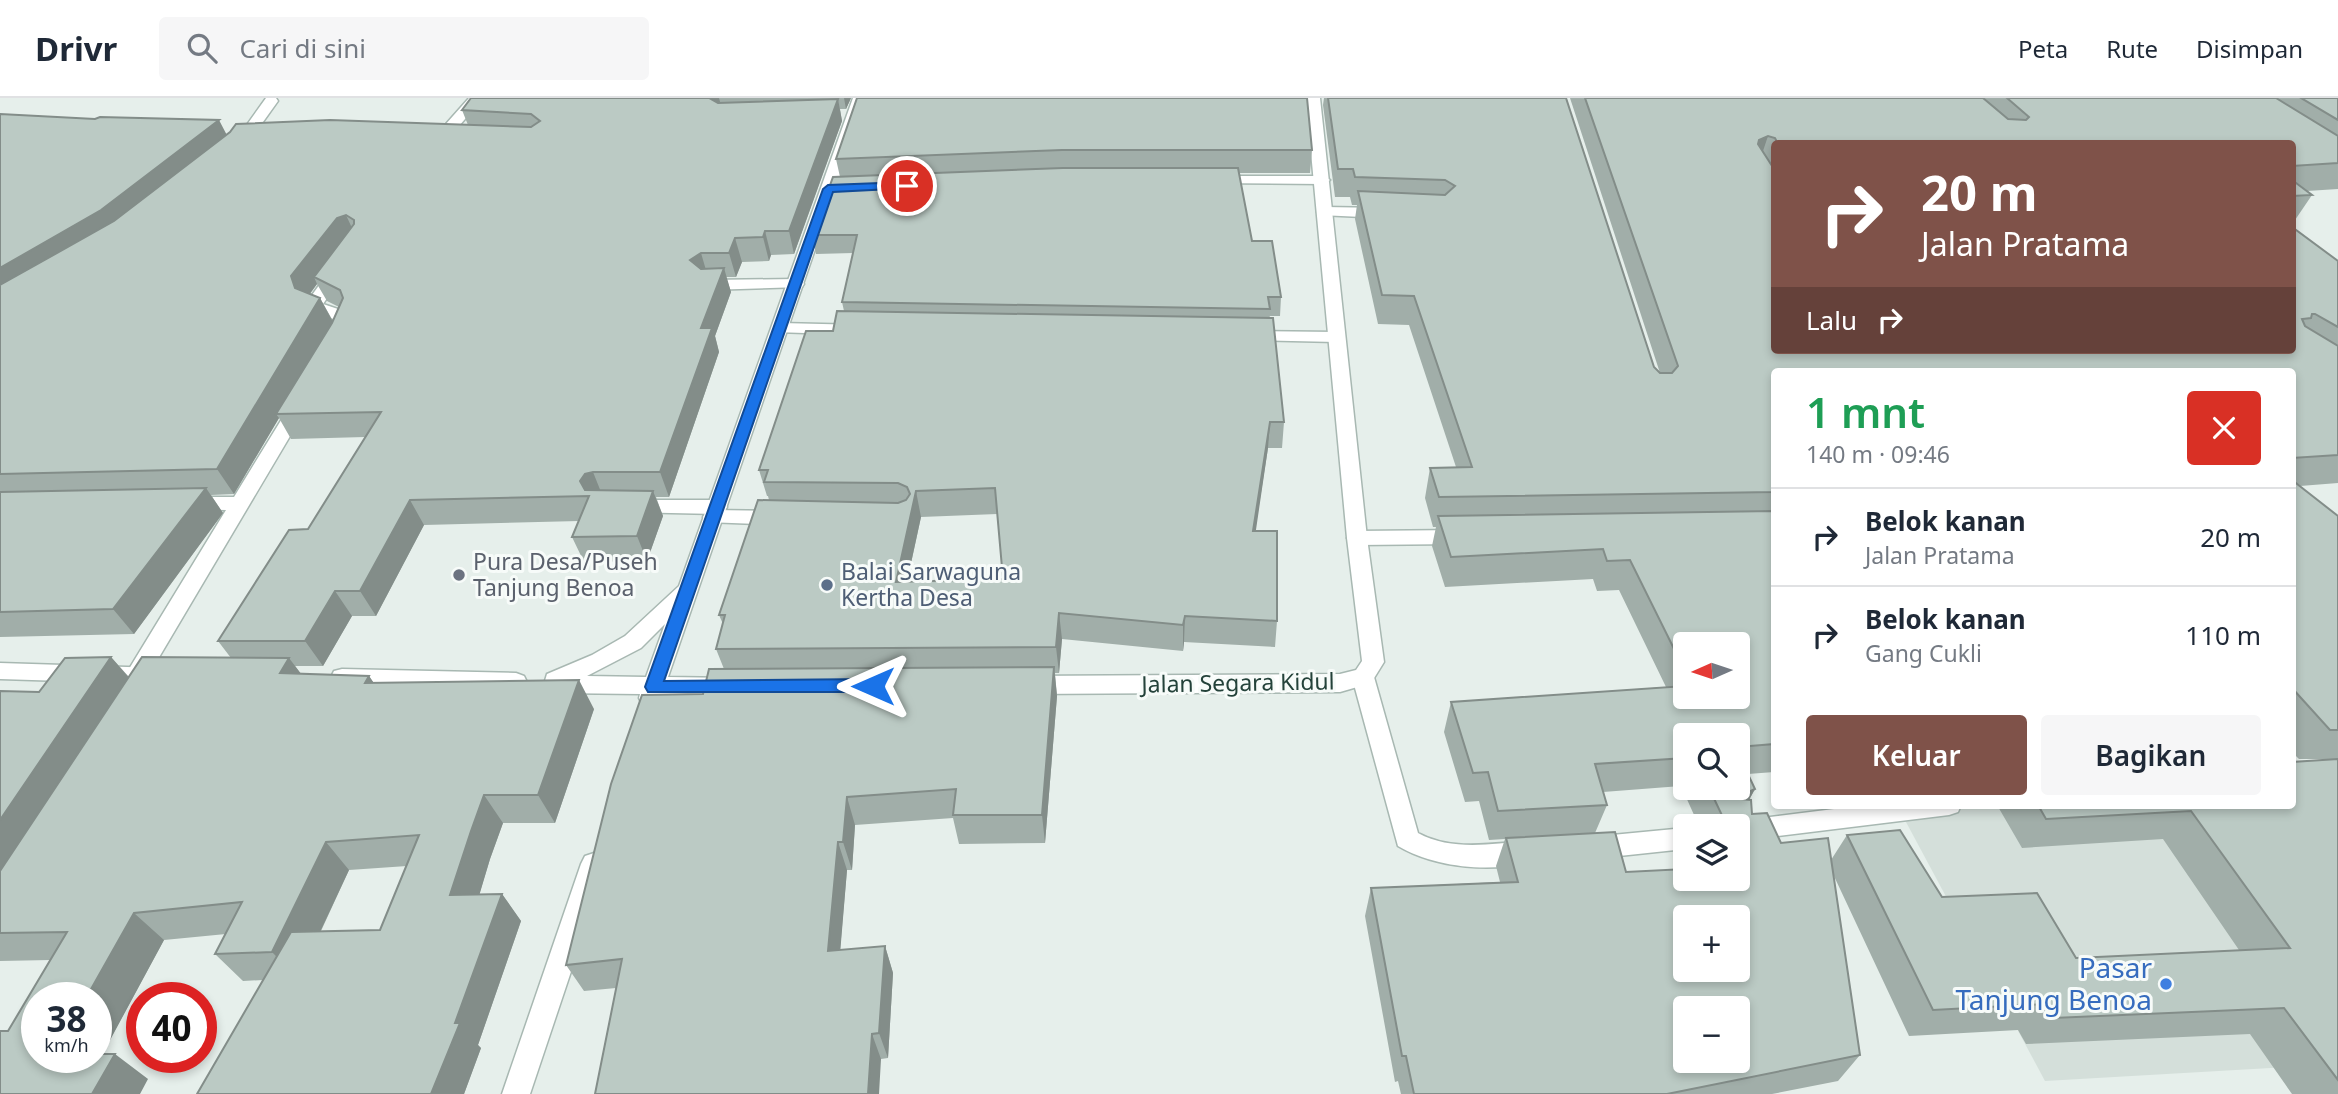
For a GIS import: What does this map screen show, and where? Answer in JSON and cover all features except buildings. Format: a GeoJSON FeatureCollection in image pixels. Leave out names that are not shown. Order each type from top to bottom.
{"type":"FeatureCollection","features":[{"type":"Feature","properties":{"kind":"street"},"geometry":{"type":"LineString","coordinates":[[442,137],[476,98]]}},
{"type":"Feature","properties":{"kind":"street","name":"Jalan Segara Kidul"},"geometry":{"type":"LineString","coordinates":[[1010,685],[1340,683],[1363,677],[1373,662],[1357,538],[1313,98]]}},
{"type":"Feature","properties":{"kind":"street"},"geometry":{"type":"LineString","coordinates":[[261,138],[239,145],[271,101]]}},
{"type":"Feature","properties":{"kind":"street"},"geometry":{"type":"LineString","coordinates":[[640,727],[796,284],[835,189],[852,110]]}},
{"type":"Feature","properties":{"kind":"street"},"geometry":{"type":"LineString","coordinates":[[1200,180],[1323,180]]}},
{"type":"Feature","properties":{"kind":"street"},"geometry":{"type":"LineString","coordinates":[[1325,212],[1401,214]]}},
{"type":"Feature","properties":{"kind":"street"},"geometry":{"type":"LineString","coordinates":[[334,346],[345,321],[340,314],[315,307],[315,303],[348,257]]}},
{"type":"Feature","properties":{"kind":"street"},"geometry":{"type":"LineString","coordinates":[[708,285],[796,284]]}},
{"type":"Feature","properties":{"kind":"street"},"geometry":{"type":"LineString","coordinates":[[781,328],[878,330]]}},
{"type":"Feature","properties":{"kind":"street"},"geometry":{"type":"LineString","coordinates":[[1225,336],[1336,337]]}},
{"type":"Feature","properties":{"kind":"street"},"geometry":{"type":"LineString","coordinates":[[144,699],[148,676],[242,503],[312,382]]}},
{"type":"Feature","properties":{"kind":"street"},"geometry":{"type":"LineString","coordinates":[[175,505],[242,503]]}},
{"type":"Feature","properties":{"kind":"street"},"geometry":{"type":"LineString","coordinates":[[615,507],[795,518]]}},
{"type":"Feature","properties":{"kind":"street"},"geometry":{"type":"LineString","coordinates":[[1357,538],[1482,536]]}},
{"type":"Feature","properties":{"kind":"street"},"geometry":{"type":"LineString","coordinates":[[547,684],[600,661],[633,642],[689,589]]}},
{"type":"Feature","properties":{"kind":"street"},"geometry":{"type":"LineString","coordinates":[[0,671],[186,676]]}},
{"type":"Feature","properties":{"kind":"street"},"geometry":{"type":"LineString","coordinates":[[323,677],[654,687],[750,687]]}},
{"type":"Feature","properties":{"kind":"street"},"geometry":{"type":"LineString","coordinates":[[1363,677],[1407,839],[1417,846],[1443,855],[1558,850],[1673,839]]}},
{"type":"Feature","properties":{"kind":"street"},"geometry":{"type":"LineString","coordinates":[[1750,830],[1917,809]]}},
{"type":"Feature","properties":{"kind":"street"},"geometry":{"type":"LineString","coordinates":[[516,1094],[600,845]]}},
{"type":"Feature","properties":{"kind":"shaded area","name":"Pasar Tanjung Benoa"},"geometry":{"type":"Polygon","coordinates":[[[1899,809],[2293,809],[2338,1064],[2045,1081],[1899,809]]]}},
{"type":"Feature","properties":{"kind":"place","name":"Pura Desa/Puseh Tanjung Benoa"},"geometry":{"type":"Point","coordinates":[459,575]}},
{"type":"Feature","properties":{"kind":"place","name":"Balai Sarwaguna Kertha Desa"},"geometry":{"type":"Point","coordinates":[827,585]}},
{"type":"Feature","properties":{"kind":"place","name":"Pasar Tanjung Benoa"},"geometry":{"type":"Point","coordinates":[2166,984]}},
{"type":"Feature","properties":{"kind":"route"},"geometry":{"type":"LineString","coordinates":[[873,686],[654,687],[828,189],[907,186]]}}]}
